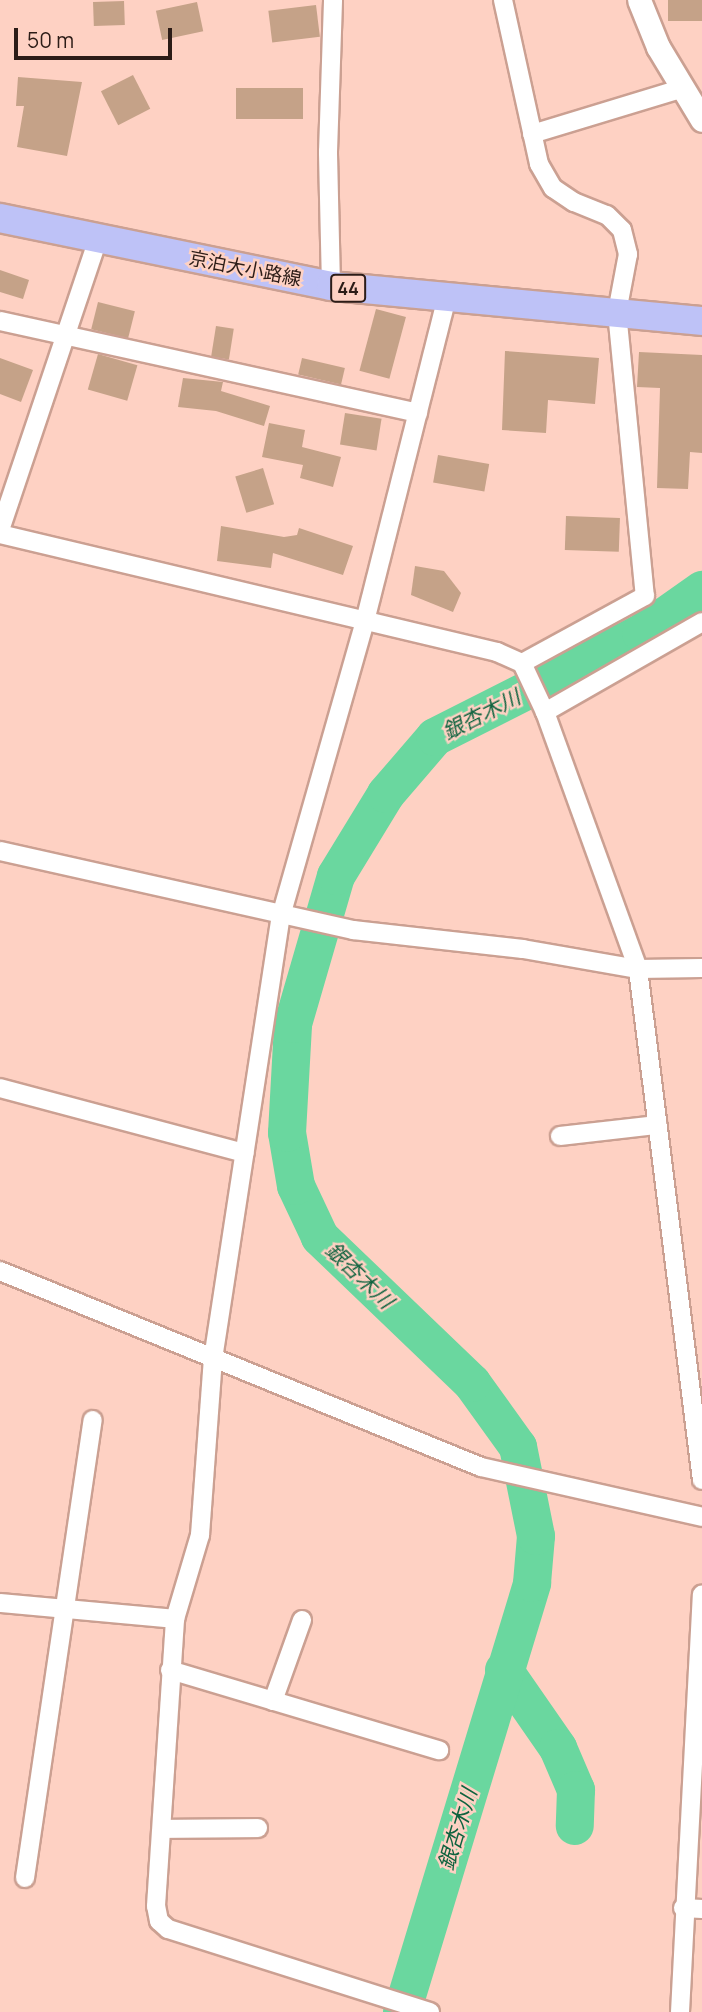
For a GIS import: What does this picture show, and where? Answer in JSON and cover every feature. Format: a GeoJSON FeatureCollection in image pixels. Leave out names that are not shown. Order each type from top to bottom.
{"type":"FeatureCollection","features":[{"type":"Feature","properties":{"kind":"main road","name":"京泊大小路線"},"geometry":{"type":"LineString","coordinates":[[0,218],[331,286],[702,321]]}},
{"type":"Feature","properties":{"kind":"street"},"geometry":{"type":"LineString","coordinates":[[331,286],[328,152],[333,0]]}},
{"type":"Feature","properties":{"kind":"street"},"geometry":{"type":"LineString","coordinates":[[503,0],[539,164],[553,188],[574,202],[607,215],[622,230],[628,254],[617,312],[645,596],[522,663]]}},
{"type":"Feature","properties":{"kind":"street"},"geometry":{"type":"LineString","coordinates":[[532,134],[695,105],[658,47],[639,0]]}},
{"type":"Feature","properties":{"kind":"street"},"geometry":{"type":"LineString","coordinates":[[98,240],[0,532],[497,652],[522,663],[545,712],[638,969],[702,1480]]}},
{"type":"Feature","properties":{"kind":"street"},"geometry":{"type":"LineString","coordinates":[[424,2010],[168,1929],[159,1921],[156,1906],[175,1619],[200,1535],[213,1359],[281,916],[365,621],[447,297]]}},
{"type":"Feature","properties":{"kind":"street"},"geometry":{"type":"LineString","coordinates":[[0,321],[418,413]]}},
{"type":"Feature","properties":{"kind":"street"},"geometry":{"type":"LineString","coordinates":[[545,712],[702,622]]}},
{"type":"Feature","properties":{"kind":"street"},"geometry":{"type":"LineString","coordinates":[[0,851],[353,930],[523,948],[638,969],[702,968]]}},
{"type":"Feature","properties":{"kind":"street"},"geometry":{"type":"LineString","coordinates":[[0,1088],[245,1153]]}},
{"type":"Feature","properties":{"kind":"street"},"geometry":{"type":"LineString","coordinates":[[560,1136],[657,1125]]}},
{"type":"Feature","properties":{"kind":"street"},"geometry":{"type":"LineString","coordinates":[[0,1271],[481,1467],[551,1485],[702,1517]]}},
{"type":"Feature","properties":{"kind":"street"},"geometry":{"type":"LineString","coordinates":[[25,1878],[93,1420]]}},
{"type":"Feature","properties":{"kind":"street"},"geometry":{"type":"LineString","coordinates":[[680,2012],[683,1908],[702,1595]]}},
{"type":"Feature","properties":{"kind":"street"},"geometry":{"type":"LineString","coordinates":[[0,1603],[175,1619]]}},
{"type":"Feature","properties":{"kind":"street"},"geometry":{"type":"LineString","coordinates":[[273,1701],[302,1620]]}},
{"type":"Feature","properties":{"kind":"street"},"geometry":{"type":"LineString","coordinates":[[170,1670],[439,1750]]}},
{"type":"Feature","properties":{"kind":"street"},"geometry":{"type":"LineString","coordinates":[[162,1829],[258,1828]]}},
{"type":"Feature","properties":{"kind":"street"},"geometry":{"type":"LineString","coordinates":[[683,1908],[702,1909]]}},
{"type":"Feature","properties":{"kind":"building"},"geometry":{"type":"Polygon","coordinates":[[[668,0],[702,0],[702,21],[668,21],[668,0]]]}},
{"type":"Feature","properties":{"kind":"building"},"geometry":{"type":"Polygon","coordinates":[[[124,1],[125,25],[94,26],[93,2],[124,1]]]}},
{"type":"Feature","properties":{"kind":"building"},"geometry":{"type":"Polygon","coordinates":[[[197,2],[203,31],[162,40],[156,11],[197,2]]]}},
{"type":"Feature","properties":{"kind":"building"},"geometry":{"type":"Polygon","coordinates":[[[316,5],[320,37],[272,43],[268,11],[316,5]]]}},
{"type":"Feature","properties":{"kind":"building"},"geometry":{"type":"Polygon","coordinates":[[[133,75],[150,109],[118,125],[101,91],[133,75]]]}},
{"type":"Feature","properties":{"kind":"building"},"geometry":{"type":"Polygon","coordinates":[[[18,77],[82,82],[67,156],[17,147],[24,106],[16,106],[18,77]]]}},
{"type":"Feature","properties":{"kind":"building"},"geometry":{"type":"Polygon","coordinates":[[[236,88],[303,88],[303,119],[236,119],[236,88]]]}},
{"type":"Feature","properties":{"kind":"building"},"geometry":{"type":"Polygon","coordinates":[[[0,270],[29,280],[23,299],[0,292],[0,270]]]}},
{"type":"Feature","properties":{"kind":"building"},"geometry":{"type":"Polygon","coordinates":[[[98,302],[135,311],[128,338],[91,329],[98,302]]]}},
{"type":"Feature","properties":{"kind":"building"},"geometry":{"type":"Polygon","coordinates":[[[376,309],[406,317],[389,379],[359,371],[376,309]]]}},
{"type":"Feature","properties":{"kind":"building"},"geometry":{"type":"Polygon","coordinates":[[[216,326],[234,329],[229,359],[211,357],[216,326]]]}},
{"type":"Feature","properties":{"kind":"building"},"geometry":{"type":"Polygon","coordinates":[[[505,351],[599,358],[595,404],[548,400],[546,433],[502,430],[505,351]]]}},
{"type":"Feature","properties":{"kind":"building"},"geometry":{"type":"Polygon","coordinates":[[[639,352],[702,355],[702,453],[690,452],[688,489],[657,488],[660,388],[637,387],[639,352]]]}},
{"type":"Feature","properties":{"kind":"building"},"geometry":{"type":"Polygon","coordinates":[[[98,354],[137,365],[127,401],[88,390],[98,354]]]}},
{"type":"Feature","properties":{"kind":"building"},"geometry":{"type":"Polygon","coordinates":[[[0,358],[33,370],[21,402],[0,394],[0,358]]]}},
{"type":"Feature","properties":{"kind":"building"},"geometry":{"type":"Polygon","coordinates":[[[302,358],[345,368],[341,384],[298,375],[302,358]]]}},
{"type":"Feature","properties":{"kind":"building"},"geometry":{"type":"Polygon","coordinates":[[[183,378],[223,382],[221,391],[270,406],[264,426],[216,411],[178,407],[183,378]]]}},
{"type":"Feature","properties":{"kind":"building"},"geometry":{"type":"Polygon","coordinates":[[[345,413],[382,419],[377,450],[340,445],[345,413]]]}},
{"type":"Feature","properties":{"kind":"building"},"geometry":{"type":"Polygon","coordinates":[[[269,423],[305,430],[302,447],[341,457],[333,487],[300,478],[303,465],[262,457],[269,423]]]}},
{"type":"Feature","properties":{"kind":"building"},"geometry":{"type":"Polygon","coordinates":[[[438,455],[489,464],[484,492],[433,483],[438,455]]]}},
{"type":"Feature","properties":{"kind":"building"},"geometry":{"type":"Polygon","coordinates":[[[263,468],[274,504],[246,513],[235,476],[263,468]]]}},
{"type":"Feature","properties":{"kind":"building"},"geometry":{"type":"Polygon","coordinates":[[[566,516],[620,518],[619,552],[565,550],[566,516]]]}},
{"type":"Feature","properties":{"kind":"building"},"geometry":{"type":"Polygon","coordinates":[[[221,526],[284,537],[297,535],[299,528],[353,546],[343,575],[273,553],[271,568],[217,561],[221,526]]]}},
{"type":"Feature","properties":{"kind":"building"},"geometry":{"type":"Polygon","coordinates":[[[415,566],[444,571],[461,593],[453,612],[411,595],[415,566]]]}},
{"type":"Feature","properties":{"kind":"waterway","name":"銀杏木川"},"geometry":{"type":"LineString","coordinates":[[402,2012],[532,1583],[536,1536],[518,1447],[472,1383],[320,1237],[296,1186],[287,1133],[293,1024],[336,876],[386,794],[435,737],[641,633],[702,590]]}},
{"type":"Feature","properties":{"kind":"waterway"},"geometry":{"type":"LineString","coordinates":[[504,1670],[558,1748],[576,1790],[575,1826]]}}]}
